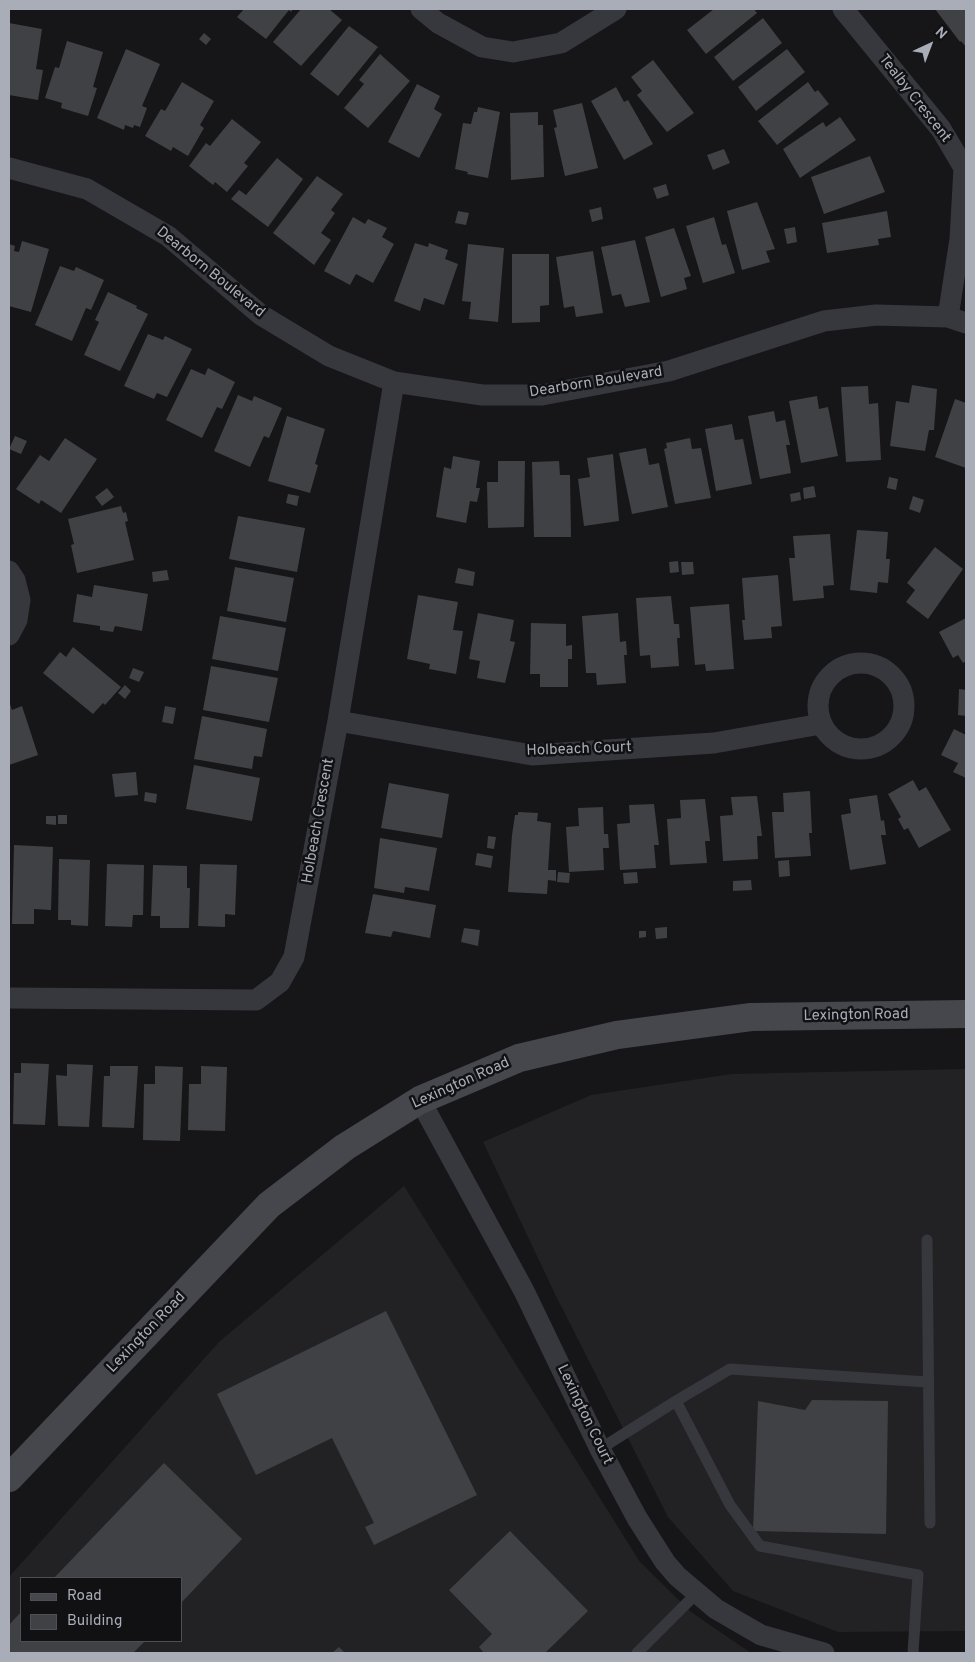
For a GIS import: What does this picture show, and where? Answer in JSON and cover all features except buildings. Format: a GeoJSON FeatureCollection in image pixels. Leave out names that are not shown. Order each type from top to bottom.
{"type":"FeatureCollection","features":[{"type":"Feature","properties":{"kind":"main road","name":"Lexington Road"},"geometry":{"type":"LineString","coordinates":[[9,1478],[269,1205],[345,1147],[420,1100],[519,1058],[617,1035],[751,1017],[966,1014]]}},
{"type":"Feature","properties":{"kind":"street"},"geometry":{"type":"LineString","coordinates":[[421,9],[438,23],[482,48],[512,52],[561,42],[616,9]]}},
{"type":"Feature","properties":{"kind":"street","name":"Tealby Crescent"},"geometry":{"type":"LineString","coordinates":[[843,9],[941,129],[964,168],[957,320]]}},
{"type":"Feature","properties":{"kind":"street","name":"Dearborn Boulevard"},"geometry":{"type":"LineString","coordinates":[[9,168],[88,189],[168,236],[260,316],[329,356],[394,382],[482,395],[542,395],[669,371],[824,322],[876,315],[957,320]]}},
{"type":"Feature","properties":{"kind":"street","name":"Holbeach Crescent"},"geometry":{"type":"LineString","coordinates":[[9,998],[256,1000],[280,982],[294,956],[338,721],[394,382]]}},
{"type":"Feature","properties":{"kind":"street"},"geometry":{"type":"LineString","coordinates":[[9,571],[15,580],[20,600],[17,620],[9,635]]}},
{"type":"Feature","properties":{"kind":"street"},"geometry":{"type":"LineString","coordinates":[[855,663],[870,664],[885,670],[897,681],[903,696],[904,712],[899,727],[889,739],[875,747],[859,749],[844,746],[831,737],[821,724],[818,708],[820,693],[827,678],[840,668],[855,663]]}},
{"type":"Feature","properties":{"kind":"street","name":"Holbeach Court"},"geometry":{"type":"LineString","coordinates":[[338,721],[532,755],[714,743],[821,724]]}},
{"type":"Feature","properties":{"kind":"street","name":"Lexington Court"},"geometry":{"type":"LineString","coordinates":[[420,1100],[524,1291],[600,1449],[637,1518],[665,1562],[716,1609],[780,1648],[824,1653]]}},
{"type":"Feature","properties":{"kind":"lane"},"geometry":{"type":"LineString","coordinates":[[927,1240],[927,1382],[930,1523]]}},
{"type":"Feature","properties":{"kind":"lane"},"geometry":{"type":"LineString","coordinates":[[600,1449],[730,1369],[927,1382]]}},
{"type":"Feature","properties":{"kind":"lane"},"geometry":{"type":"LineString","coordinates":[[676,1401],[730,1506],[760,1546],[918,1575],[913,1653]]}},
{"type":"Feature","properties":{"kind":"lane"},"geometry":{"type":"LineString","coordinates":[[637,1653],[697,1593]]}},
{"type":"Feature","properties":{"kind":"shaded area"},"geometry":{"type":"Polygon","coordinates":[[[966,1069],[966,1631],[838,1632],[733,1591],[668,1517],[555,1294],[483,1142],[591,1095],[732,1074],[966,1069]]]}},
{"type":"Feature","properties":{"kind":"shaded area"},"geometry":{"type":"Polygon","coordinates":[[[404,1186],[640,1562],[691,1612],[751,1653],[9,1653],[9,1577],[219,1342],[404,1186]]]}}]}
